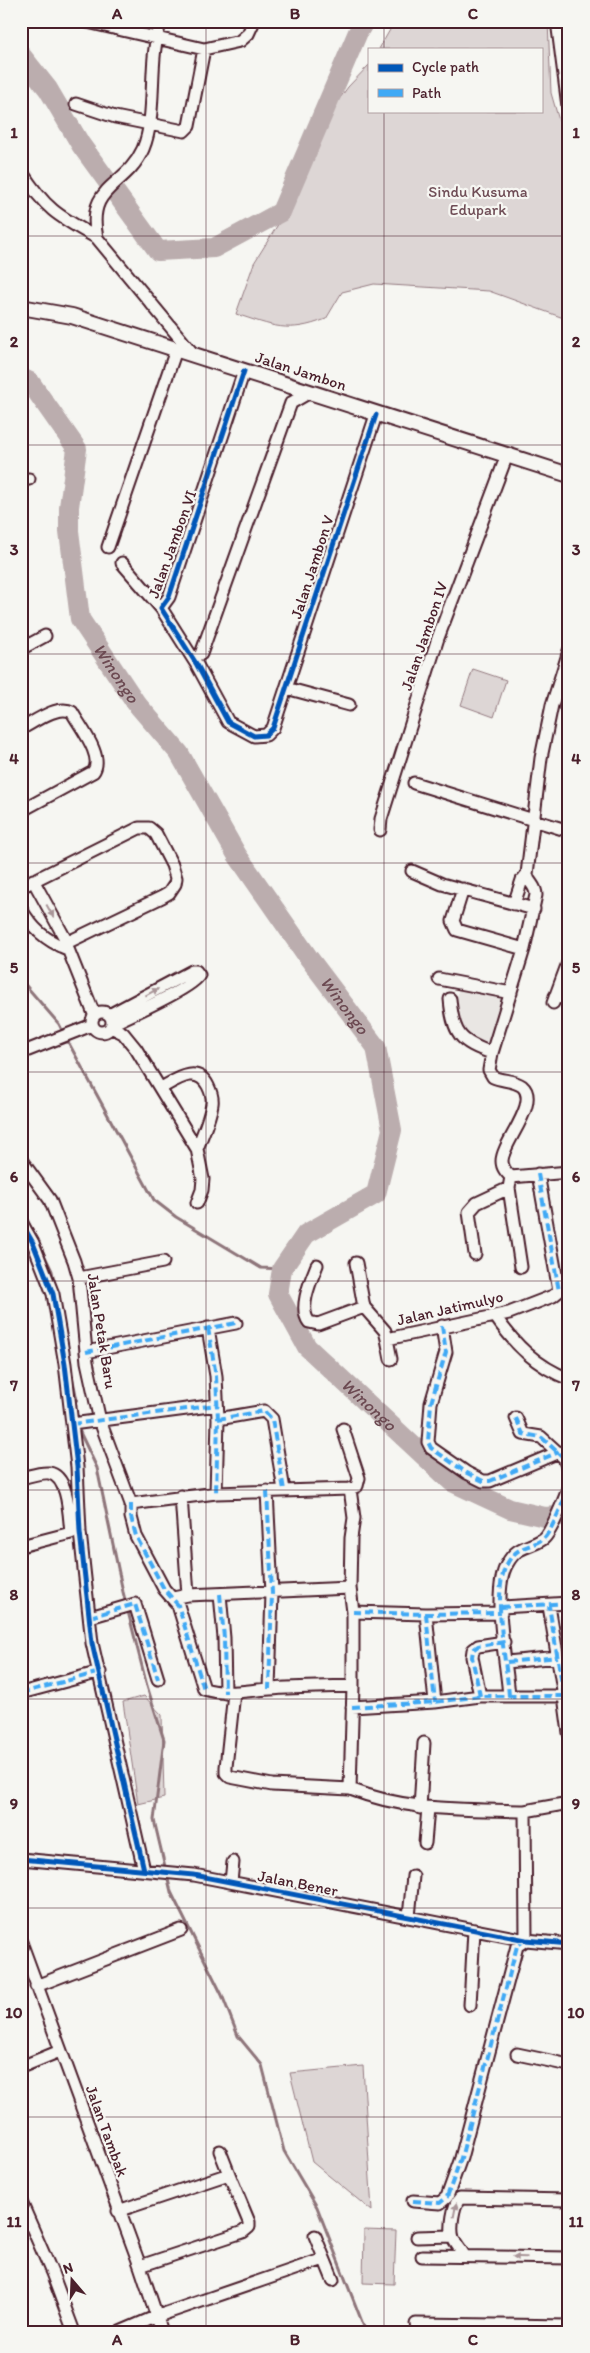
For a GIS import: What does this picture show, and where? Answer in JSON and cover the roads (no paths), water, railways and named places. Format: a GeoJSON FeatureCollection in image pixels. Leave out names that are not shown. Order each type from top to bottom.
{"type":"FeatureCollection","features":[{"type":"Feature","properties":{"kind":"main road","name":"Jalan Jambon"},"geometry":{"type":"LineString","coordinates":[[21,307],[72,316],[376,415],[394,419],[569,475]]}},
{"type":"Feature","properties":{"kind":"street"},"geometry":{"type":"LineString","coordinates":[[83,21],[204,49],[240,41],[248,34],[254,21]]}},
{"type":"Feature","properties":{"kind":"street"},"geometry":{"type":"LineString","coordinates":[[97,238],[94,220],[96,205],[99,199],[123,176],[140,155],[144,146],[149,124],[155,38],[161,21]]}},
{"type":"Feature","properties":{"kind":"street"},"geometry":{"type":"LineString","coordinates":[[557,21],[569,114]]}},
{"type":"Feature","properties":{"kind":"street"},"geometry":{"type":"LineString","coordinates":[[76,104],[115,117],[180,131],[187,130],[204,49]]}},
{"type":"Feature","properties":{"kind":"street"},"geometry":{"type":"LineString","coordinates":[[22,174],[42,202],[52,211],[97,238],[194,355]]}},
{"type":"Feature","properties":{"kind":"street"},"geometry":{"type":"LineString","coordinates":[[108,547],[176,350]]}},
{"type":"Feature","properties":{"kind":"street","name":"Jalan Jambon VI"},"geometry":{"type":"LineString","coordinates":[[244,371],[169,597],[161,608],[197,665],[228,722],[254,736],[266,735],[273,728]]}},
{"type":"Feature","properties":{"kind":"street"},"geometry":{"type":"LineString","coordinates":[[201,654],[291,403],[310,392]]}},
{"type":"Feature","properties":{"kind":"street","name":"Jalan Jambon V"},"geometry":{"type":"LineString","coordinates":[[273,728],[376,415]]}},
{"type":"Feature","properties":{"kind":"street","name":"Jalan Jambon IV"},"geometry":{"type":"LineString","coordinates":[[380,830],[381,819],[438,638],[507,455]]}},
{"type":"Feature","properties":{"kind":"street"},"geometry":{"type":"LineString","coordinates":[[122,562],[161,608]]}},
{"type":"Feature","properties":{"kind":"street"},"geometry":{"type":"LineString","coordinates":[[21,648],[45,636]]}},
{"type":"Feature","properties":{"kind":"street"},"geometry":{"type":"LineString","coordinates":[[521,1267],[510,1182],[504,1170],[502,1160],[528,1098],[521,1085],[497,1079],[490,1073],[489,1065],[534,909],[536,890],[528,880],[527,874],[541,758],[552,705],[569,651]]}},
{"type":"Feature","properties":{"kind":"street"},"geometry":{"type":"LineString","coordinates":[[286,688],[349,705]]}},
{"type":"Feature","properties":{"kind":"street"},"geometry":{"type":"LineString","coordinates":[[21,729],[61,709],[68,710],[96,753],[98,763],[93,772],[21,811]]}},
{"type":"Feature","properties":{"kind":"street"},"geometry":{"type":"LineString","coordinates":[[414,783],[569,831]]}},
{"type":"Feature","properties":{"kind":"street"},"geometry":{"type":"LineString","coordinates":[[21,887],[139,828],[149,828],[156,834],[176,878],[173,888],[162,897],[65,946]]}},
{"type":"Feature","properties":{"kind":"street"},"geometry":{"type":"LineString","coordinates":[[412,871],[437,882],[534,909]]}},
{"type":"Feature","properties":{"kind":"street"},"geometry":{"type":"LineString","coordinates":[[514,904],[522,880],[527,874]]}},
{"type":"Feature","properties":{"kind":"street"},"geometry":{"type":"LineString","coordinates":[[33,880],[65,946],[93,1020],[101,1032],[111,1022],[183,982]]}},
{"type":"Feature","properties":{"kind":"street"},"geometry":{"type":"LineString","coordinates":[[463,889],[453,921],[457,930],[524,949]]}},
{"type":"Feature","properties":{"kind":"street"},"geometry":{"type":"LineString","coordinates":[[21,909],[36,931],[65,946]]}},
{"type":"Feature","properties":{"kind":"street"},"geometry":{"type":"LineString","coordinates":[[569,960],[554,1000],[569,1000]]}},
{"type":"Feature","properties":{"kind":"street"},"geometry":{"type":"LineString","coordinates":[[439,979],[511,993]]}},
{"type":"Feature","properties":{"kind":"street"},"geometry":{"type":"LineString","coordinates":[[450,998],[460,1037],[472,1046],[492,1053]]}},
{"type":"Feature","properties":{"kind":"street"},"geometry":{"type":"LineString","coordinates":[[21,1053],[93,1020],[102,1011],[123,1033],[161,1088],[197,1149],[203,1180],[202,1190],[197,1203]]}},
{"type":"Feature","properties":{"kind":"street"},"geometry":{"type":"LineString","coordinates":[[161,1088],[188,1075],[195,1074],[206,1082],[212,1098],[212,1105],[197,1149]]}},
{"type":"Feature","properties":{"kind":"street","name":"Jalan Petak Baru"},"geometry":{"type":"LineString","coordinates":[[21,1160],[42,1187],[56,1212],[79,1278],[86,1352],[100,1421],[131,1504],[130,1517],[136,1536],[164,1589],[178,1605],[204,1689],[229,1693]]}},
{"type":"Feature","properties":{"kind":"street"},"geometry":{"type":"LineString","coordinates":[[475,1254],[469,1212],[477,1203],[510,1182],[538,1174],[569,1172]]}},
{"type":"Feature","properties":{"kind":"street"},"geometry":{"type":"LineString","coordinates":[[538,1174],[559,1292]]}},
{"type":"Feature","properties":{"kind":"street"},"geometry":{"type":"LineString","coordinates":[[21,1222],[39,1258],[53,1294],[65,1364],[72,1424],[80,1532],[92,1643],[144,1870]]}},
{"type":"Feature","properties":{"kind":"street"},"geometry":{"type":"LineString","coordinates":[[79,1278],[163,1262]]}},
{"type":"Feature","properties":{"kind":"street","name":"Jalan Jatimulyo"},"geometry":{"type":"LineString","coordinates":[[356,1263],[364,1307],[384,1331],[387,1339],[496,1316],[533,1304],[559,1292],[569,1283]]}},
{"type":"Feature","properties":{"kind":"street"},"geometry":{"type":"LineString","coordinates":[[317,1265],[310,1284],[304,1313],[309,1322],[318,1324],[364,1307]]}},
{"type":"Feature","properties":{"kind":"street"},"geometry":{"type":"LineString","coordinates":[[496,1316],[521,1350],[556,1374],[569,1379]]}},
{"type":"Feature","properties":{"kind":"street"},"geometry":{"type":"LineString","coordinates":[[86,1352],[236,1323]]}},
{"type":"Feature","properties":{"kind":"street"},"geometry":{"type":"LineString","coordinates":[[442,1326],[446,1352],[431,1403],[428,1421],[427,1436],[431,1448],[467,1473],[483,1481],[490,1482],[559,1452]]}},
{"type":"Feature","properties":{"kind":"street"},"geometry":{"type":"LineString","coordinates":[[208,1328],[218,1419],[216,1493]]}},
{"type":"Feature","properties":{"kind":"street"},"geometry":{"type":"LineString","coordinates":[[387,1339],[391,1359]]}},
{"type":"Feature","properties":{"kind":"street"},"geometry":{"type":"LineString","coordinates":[[72,1424],[217,1405]]}},
{"type":"Feature","properties":{"kind":"street"},"geometry":{"type":"LineString","coordinates":[[218,1419],[264,1411],[269,1414],[272,1419],[284,1490]]}},
{"type":"Feature","properties":{"kind":"street"},"geometry":{"type":"LineString","coordinates":[[516,1418],[523,1434],[540,1436],[559,1452],[564,1458],[569,1472]]}},
{"type":"Feature","properties":{"kind":"street"},"geometry":{"type":"LineString","coordinates":[[131,1504],[181,1496],[216,1493],[350,1489],[357,1486],[359,1478],[343,1429]]}},
{"type":"Feature","properties":{"kind":"street"},"geometry":{"type":"LineString","coordinates":[[21,1478],[49,1473],[56,1476],[62,1483],[66,1495],[71,1532],[21,1546]]}},
{"type":"Feature","properties":{"kind":"street"},"geometry":{"type":"LineString","coordinates":[[509,1696],[501,1610],[503,1572],[510,1558],[521,1547],[541,1540],[551,1532],[561,1504],[568,1492],[569,1485]]}},
{"type":"Feature","properties":{"kind":"street"},"geometry":{"type":"LineString","coordinates":[[350,1489],[354,1518],[351,1538],[350,1588],[353,1612],[350,1789]]}},
{"type":"Feature","properties":{"kind":"street"},"geometry":{"type":"LineString","coordinates":[[267,1491],[272,1593],[269,1689]]}},
{"type":"Feature","properties":{"kind":"street"},"geometry":{"type":"LineString","coordinates":[[181,1496],[188,1595]]}},
{"type":"Feature","properties":{"kind":"street"},"geometry":{"type":"LineString","coordinates":[[173,1598],[188,1595],[272,1593],[350,1588]]}},
{"type":"Feature","properties":{"kind":"street"},"geometry":{"type":"LineString","coordinates":[[220,1594],[229,1693],[226,1773],[230,1777],[272,1785],[350,1789],[371,1797],[424,1808],[525,1811],[569,1803],[569,1799]]}},
{"type":"Feature","properties":{"kind":"street"},"geometry":{"type":"LineString","coordinates":[[90,1617],[135,1604],[158,1679]]}},
{"type":"Feature","properties":{"kind":"street"},"geometry":{"type":"LineString","coordinates":[[353,1612],[426,1614],[569,1604]]}},
{"type":"Feature","properties":{"kind":"street"},"geometry":{"type":"LineString","coordinates":[[549,1606],[567,1696],[569,1733]]}},
{"type":"Feature","properties":{"kind":"street"},"geometry":{"type":"LineString","coordinates":[[426,1614],[435,1702]]}},
{"type":"Feature","properties":{"kind":"street"},"geometry":{"type":"LineString","coordinates":[[480,1696],[472,1657],[473,1650],[478,1646],[504,1642]]}},
{"type":"Feature","properties":{"kind":"street"},"geometry":{"type":"LineString","coordinates":[[507,1662],[558,1658]]}},
{"type":"Feature","properties":{"kind":"street"},"geometry":{"type":"LineString","coordinates":[[21,1693],[100,1672]]}},
{"type":"Feature","properties":{"kind":"street"},"geometry":{"type":"LineString","coordinates":[[229,1693],[269,1689],[353,1686]]}},
{"type":"Feature","properties":{"kind":"street"},"geometry":{"type":"LineString","coordinates":[[352,1707],[435,1702],[480,1696],[567,1696]]}},
{"type":"Feature","properties":{"kind":"street"},"geometry":{"type":"LineString","coordinates":[[424,1743],[425,1842]]}},
{"type":"Feature","properties":{"kind":"street"},"geometry":{"type":"LineString","coordinates":[[413,2201],[440,2203],[447,2198],[461,2158],[517,1946],[526,1940],[525,1811]]}},
{"type":"Feature","properties":{"kind":"street","name":"Jalan Bener"},"geometry":{"type":"LineString","coordinates":[[21,1859],[194,1875],[526,1940],[569,1944]]}},
{"type":"Feature","properties":{"kind":"street"},"geometry":{"type":"LineString","coordinates":[[231,1882],[233,1862]]}},
{"type":"Feature","properties":{"kind":"street"},"geometry":{"type":"LineString","coordinates":[[409,1917],[413,1876]]}},
{"type":"Feature","properties":{"kind":"street"},"geometry":{"type":"LineString","coordinates":[[36,1986],[182,1930]]}},
{"type":"Feature","properties":{"kind":"street"},"geometry":{"type":"LineString","coordinates":[[470,2005],[474,1930]]}},
{"type":"Feature","properties":{"kind":"street","name":"Jalan Tambak"},"geometry":{"type":"LineString","coordinates":[[22,1948],[140,2266],[155,2317],[162,2332]]}},
{"type":"Feature","properties":{"kind":"street"},"geometry":{"type":"LineString","coordinates":[[21,2067],[60,2051]]}},
{"type":"Feature","properties":{"kind":"street"},"geometry":{"type":"LineString","coordinates":[[517,2054],[569,2065]]}},
{"type":"Feature","properties":{"kind":"street"},"geometry":{"type":"LineString","coordinates":[[140,2266],[243,2232],[249,2227],[250,2222],[220,2151]]}},
{"type":"Feature","properties":{"kind":"street"},"geometry":{"type":"LineString","coordinates":[[118,2211],[229,2174]]}},
{"type":"Feature","properties":{"kind":"street"},"geometry":{"type":"LineString","coordinates":[[464,2255],[452,2236],[456,2203],[460,2198],[569,2200]]}},
{"type":"Feature","properties":{"kind":"street"},"geometry":{"type":"LineString","coordinates":[[21,2202],[52,2273],[74,2332]]}},
{"type":"Feature","properties":{"kind":"street"},"geometry":{"type":"LineString","coordinates":[[315,2236],[333,2280]]}},
{"type":"Feature","properties":{"kind":"street"},"geometry":{"type":"LineString","coordinates":[[417,2237],[452,2236]]}},
{"type":"Feature","properties":{"kind":"street"},"geometry":{"type":"LineString","coordinates":[[422,2256],[464,2255],[569,2258]]}},
{"type":"Feature","properties":{"kind":"street"},"geometry":{"type":"LineString","coordinates":[[120,2332],[155,2317],[324,2259]]}},
{"type":"Feature","properties":{"kind":"street"},"geometry":{"type":"LineString","coordinates":[[416,2324],[569,2326]]}},
{"type":"Feature","properties":{"kind":"waterway"},"geometry":{"type":"LineString","coordinates":[[21,55],[48,89],[81,145],[158,251],[214,248],[281,212],[358,32],[365,21]]}},
{"type":"Feature","properties":{"kind":"waterway","name":"Winongo"},"geometry":{"type":"LineString","coordinates":[[21,378],[30,382],[77,449],[69,507],[69,531],[80,619],[136,703],[179,753],[237,855],[308,957],[376,1047],[392,1130],[376,1194],[306,1234],[282,1269],[278,1294],[307,1347],[452,1482],[510,1509],[545,1517],[569,1515]]}},
{"type":"Feature","properties":{"kind":"waterway"},"geometry":{"type":"LineString","coordinates":[[21,980],[59,1024],[63,1032]]}},
{"type":"Feature","properties":{"kind":"waterway"},"geometry":{"type":"LineString","coordinates":[[66,1038],[154,1200],[176,1217],[261,1268],[282,1269]]}},
{"type":"Feature","properties":{"kind":"waterway"},"geometry":{"type":"LineString","coordinates":[[21,1207],[52,1271],[55,1286]]}},
{"type":"Feature","properties":{"kind":"waterway"},"geometry":{"type":"LineString","coordinates":[[71,1371],[77,1400]]}},
{"type":"Feature","properties":{"kind":"waterway"},"geometry":{"type":"LineString","coordinates":[[77,1426],[97,1468],[123,1592],[147,1686],[164,1740],[154,1820],[171,1892],[222,1995],[238,2036],[262,2065],[284,2151],[317,2207],[366,2332]]}},
{"type":"Feature","properties":{"kind":"park label","name":"Sindu Kusuma Edupark"},"geometry":{"type":"Point","coordinates":[478,200]}}]}
